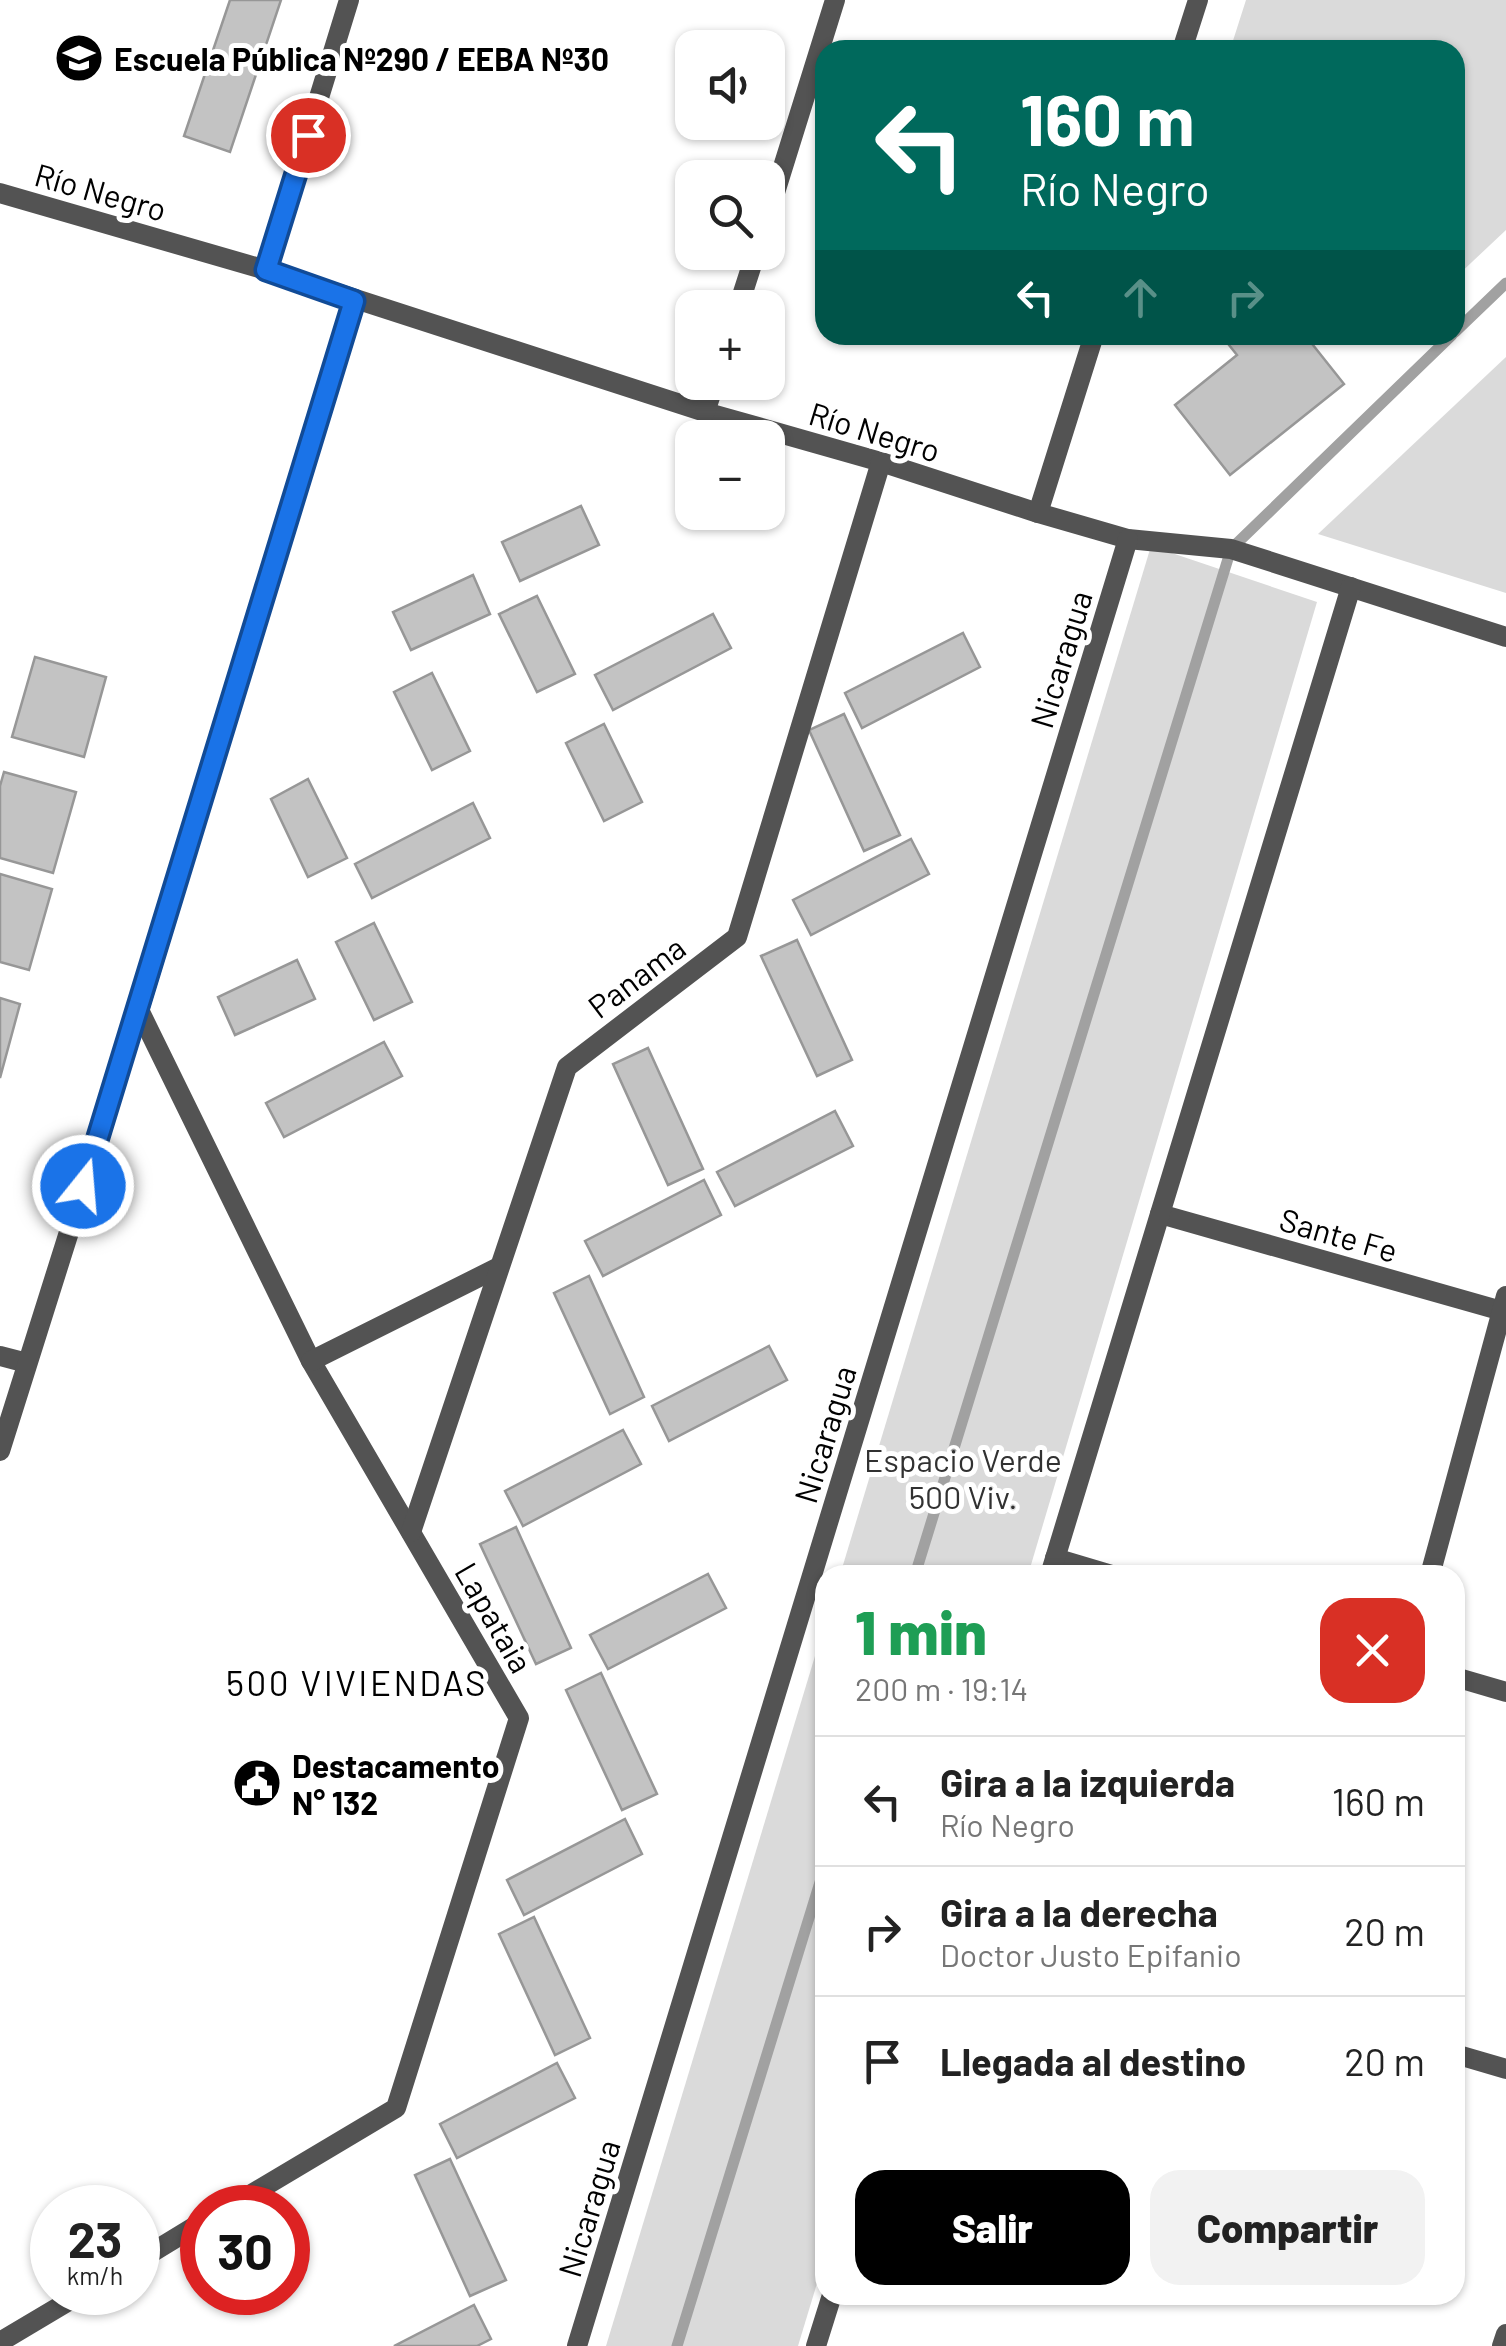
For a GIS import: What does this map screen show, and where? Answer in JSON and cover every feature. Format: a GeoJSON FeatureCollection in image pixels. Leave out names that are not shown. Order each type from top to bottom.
{"type":"FeatureCollection","features":[{"type":"Feature","properties":{"kind":"street"},"geometry":{"type":"LineString","coordinates":[[266,270],[349,0]]}},
{"type":"Feature","properties":{"kind":"street"},"geometry":{"type":"LineString","coordinates":[[823,40],[835,0]]}},
{"type":"Feature","properties":{"kind":"street"},"geometry":{"type":"LineString","coordinates":[[1185,40],[1198,0]]}},
{"type":"Feature","properties":{"kind":"street"},"geometry":{"type":"LineString","coordinates":[[785,160],[815,64]]}},
{"type":"Feature","properties":{"kind":"street","name":"Río Negro"},"geometry":{"type":"LineString","coordinates":[[0,194],[266,270],[705,412],[881,462],[1038,514],[1128,539],[1231,549],[1506,637]]}},
{"type":"Feature","properties":{"kind":"street"},"geometry":{"type":"LineString","coordinates":[[0,1451],[139,1010],[354,301]]}},
{"type":"Feature","properties":{"kind":"street"},"geometry":{"type":"LineString","coordinates":[[1038,514],[1091,345]]}},
{"type":"Feature","properties":{"kind":"street"},"geometry":{"type":"LineString","coordinates":[[705,412],[709,400]]}},
{"type":"Feature","properties":{"kind":"street","name":"Panama"},"geometry":{"type":"LineString","coordinates":[[411,1532],[567,1067],[737,938],[881,462]]}},
{"type":"Feature","properties":{"kind":"street","name":"Nicaragua"},"geometry":{"type":"LineString","coordinates":[[816,1565],[1128,539]]}},
{"type":"Feature","properties":{"kind":"street"},"geometry":{"type":"LineString","coordinates":[[1053,1565],[1351,588]]}},
{"type":"Feature","properties":{"kind":"street","name":"Lapataia"},"geometry":{"type":"LineString","coordinates":[[139,1010],[311,1360],[519,1718],[396,2108],[267,2185]]}},
{"type":"Feature","properties":{"kind":"street","name":"Sante Fe"},"geometry":{"type":"LineString","coordinates":[[1160,1214],[1504,1303]]}},
{"type":"Feature","properties":{"kind":"street"},"geometry":{"type":"LineString","coordinates":[[311,1360],[498,1268]]}},
{"type":"Feature","properties":{"kind":"street"},"geometry":{"type":"LineString","coordinates":[[1433,1565],[1504,1303]]}},
{"type":"Feature","properties":{"kind":"street"},"geometry":{"type":"LineString","coordinates":[[0,1356],[27,1364]]}},
{"type":"Feature","properties":{"kind":"street","name":"Nicaragua"},"geometry":{"type":"LineString","coordinates":[[578,2346],[815,1567]]}},
{"type":"Feature","properties":{"kind":"street"},"geometry":{"type":"LineString","coordinates":[[1465,1680],[1506,1692]]}},
{"type":"Feature","properties":{"kind":"street"},"geometry":{"type":"LineString","coordinates":[[1465,2057],[1506,2069]]}},
{"type":"Feature","properties":{"kind":"street"},"geometry":{"type":"LineString","coordinates":[[816,2346],[829,2305]]}},
{"type":"Feature","properties":{"kind":"street"},"geometry":{"type":"LineString","coordinates":[[0,2342],[45,2315]]}},
{"type":"Feature","properties":{"kind":"street"},"geometry":{"type":"LineString","coordinates":[[1502,2346],[1506,2334]]}},
{"type":"Feature","properties":{"kind":"green space"},"geometry":{"type":"Polygon","coordinates":[[[1246,0],[1506,0],[1506,230],[1465,269],[1465,40],[1233,40],[1246,0]]]}},
{"type":"Feature","properties":{"kind":"green space"},"geometry":{"type":"Polygon","coordinates":[[[1506,357],[1506,593],[1318,534],[1506,357]]]}},
{"type":"Feature","properties":{"kind":"green space","name":"Espacio Verde 500 Viv."},"geometry":{"type":"Polygon","coordinates":[[[1151,546],[1317,602],[1031,1565],[843,1565],[1151,546]]]}},
{"type":"Feature","properties":{"kind":"green space"},"geometry":{"type":"Polygon","coordinates":[[[815,1656],[815,2290],[798,2346],[606,2346],[815,1656]]]}},
{"type":"Feature","properties":{"kind":"building"},"geometry":{"type":"Polygon","coordinates":[[[230,0],[281,0],[230,152],[184,136],[230,0]]]}},
{"type":"Feature","properties":{"kind":"building"},"geometry":{"type":"Polygon","coordinates":[[[1229,345],[1313,345],[1344,384],[1230,475],[1175,405],[1237,355],[1229,345]]]}},
{"type":"Feature","properties":{"kind":"building"},"geometry":{"type":"Polygon","coordinates":[[[581,506],[599,545],[520,581],[502,542],[581,506]]]}},
{"type":"Feature","properties":{"kind":"building"},"geometry":{"type":"Polygon","coordinates":[[[473,575],[490,614],[411,650],[393,612],[473,575]]]}},
{"type":"Feature","properties":{"kind":"building"},"geometry":{"type":"Polygon","coordinates":[[[537,596],[575,674],[537,692],[499,614],[537,596]]]}},
{"type":"Feature","properties":{"kind":"building"},"geometry":{"type":"Polygon","coordinates":[[[713,614],[731,648],[613,710],[595,675],[713,614]]]}},
{"type":"Feature","properties":{"kind":"building"},"geometry":{"type":"Polygon","coordinates":[[[963,633],[980,667],[862,728],[845,693],[963,633]]]}},
{"type":"Feature","properties":{"kind":"building"},"geometry":{"type":"Polygon","coordinates":[[[35,657],[106,677],[84,757],[12,737],[35,657]]]}},
{"type":"Feature","properties":{"kind":"building"},"geometry":{"type":"Polygon","coordinates":[[[432,673],[470,751],[432,770],[394,692],[432,673]]]}},
{"type":"Feature","properties":{"kind":"building"},"geometry":{"type":"Polygon","coordinates":[[[844,714],[900,835],[864,851],[809,730],[844,714]]]}},
{"type":"Feature","properties":{"kind":"building"},"geometry":{"type":"Polygon","coordinates":[[[604,724],[642,802],[604,821],[566,743],[604,724]]]}},
{"type":"Feature","properties":{"kind":"building"},"geometry":{"type":"Polygon","coordinates":[[[4,772],[76,792],[53,873],[0,858],[0,786],[4,772]]]}},
{"type":"Feature","properties":{"kind":"building"},"geometry":{"type":"Polygon","coordinates":[[[308,779],[347,858],[308,877],[271,799],[308,779]]]}},
{"type":"Feature","properties":{"kind":"building"},"geometry":{"type":"Polygon","coordinates":[[[473,803],[490,838],[372,898],[355,864],[473,803]]]}},
{"type":"Feature","properties":{"kind":"building"},"geometry":{"type":"Polygon","coordinates":[[[911,839],[929,874],[811,935],[793,900],[911,839]]]}},
{"type":"Feature","properties":{"kind":"building"},"geometry":{"type":"Polygon","coordinates":[[[0,874],[52,889],[29,970],[0,962],[0,874]]]}},
{"type":"Feature","properties":{"kind":"building"},"geometry":{"type":"Polygon","coordinates":[[[374,923],[412,1002],[374,1020],[336,942],[374,923]]]}},
{"type":"Feature","properties":{"kind":"building"},"geometry":{"type":"Polygon","coordinates":[[[797,940],[852,1060],[817,1076],[761,956],[797,940]]]}},
{"type":"Feature","properties":{"kind":"building"},"geometry":{"type":"Polygon","coordinates":[[[297,960],[315,999],[235,1035],[218,997],[297,960]]]}},
{"type":"Feature","properties":{"kind":"building"},"geometry":{"type":"Polygon","coordinates":[[[0,998],[20,1004],[0,1078],[0,998]]]}},
{"type":"Feature","properties":{"kind":"building"},"geometry":{"type":"Polygon","coordinates":[[[384,1042],[402,1076],[284,1137],[266,1103],[384,1042]]]}},
{"type":"Feature","properties":{"kind":"building"},"geometry":{"type":"Polygon","coordinates":[[[648,1048],[703,1169],[668,1185],[613,1064],[648,1048]]]}},
{"type":"Feature","properties":{"kind":"building"},"geometry":{"type":"Polygon","coordinates":[[[835,1111],[853,1146],[735,1206],[717,1172],[835,1111]]]}},
{"type":"Feature","properties":{"kind":"building"},"geometry":{"type":"Polygon","coordinates":[[[704,1180],[721,1215],[603,1276],[585,1241],[704,1180]]]}},
{"type":"Feature","properties":{"kind":"building"},"geometry":{"type":"Polygon","coordinates":[[[589,1276],[644,1397],[610,1414],[554,1293],[589,1276]]]}},
{"type":"Feature","properties":{"kind":"building"},"geometry":{"type":"Polygon","coordinates":[[[769,1346],[787,1380],[669,1441],[652,1406],[769,1346]]]}},
{"type":"Feature","properties":{"kind":"building"},"geometry":{"type":"Polygon","coordinates":[[[623,1430],[641,1464],[523,1526],[505,1491],[623,1430]]]}},
{"type":"Feature","properties":{"kind":"building"},"geometry":{"type":"Polygon","coordinates":[[[516,1527],[571,1648],[536,1664],[480,1544],[516,1527]]]}},
{"type":"Feature","properties":{"kind":"building"},"geometry":{"type":"Polygon","coordinates":[[[708,1574],[726,1608],[608,1669],[590,1635],[708,1574]]]}},
{"type":"Feature","properties":{"kind":"building"},"geometry":{"type":"Polygon","coordinates":[[[601,1673],[657,1794],[622,1810],[566,1690],[601,1673]]]}},
{"type":"Feature","properties":{"kind":"building"},"geometry":{"type":"Polygon","coordinates":[[[625,1819],[642,1854],[524,1915],[507,1880],[625,1819]]]}},
{"type":"Feature","properties":{"kind":"building"},"geometry":{"type":"Polygon","coordinates":[[[534,1917],[590,2038],[555,2055],[499,1934],[534,1917]]]}},
{"type":"Feature","properties":{"kind":"building"},"geometry":{"type":"Polygon","coordinates":[[[557,2063],[575,2098],[457,2158],[440,2124],[557,2063]]]}},
{"type":"Feature","properties":{"kind":"building"},"geometry":{"type":"Polygon","coordinates":[[[450,2159],[506,2280],[470,2296],[415,2175],[450,2159]]]}},
{"type":"Feature","properties":{"kind":"building"},"geometry":{"type":"Polygon","coordinates":[[[474,2305],[491,2339],[477,2346],[394,2346],[474,2305]]]}},
{"type":"Feature","properties":{"kind":"waterway"},"geometry":{"type":"LineString","coordinates":[[1465,322],[1506,283]]}},
{"type":"Feature","properties":{"kind":"waterway"},"geometry":{"type":"LineString","coordinates":[[918,1565],[1231,549],[1442,345]]}},
{"type":"Feature","properties":{"kind":"waterway"},"geometry":{"type":"LineString","coordinates":[[677,2346],[815,1898]]}},
{"type":"Feature","properties":{"kind":"place","name":"Escuela Pública Nº290 / EEBA Nº30"},"geometry":{"type":"Point","coordinates":[79,58]}},
{"type":"Feature","properties":{"kind":"place","name":"Destacamento N° 132"},"geometry":{"type":"Point","coordinates":[257,1783]}},
{"type":"Feature","properties":{"kind":"district","name":"500 VIVIENDAS"},"geometry":{"type":"Point","coordinates":[357,1682]}},
{"type":"Feature","properties":{"kind":"route"},"geometry":{"type":"LineString","coordinates":[[83,1186],[354,301],[266,270],[308,135]]}}]}
